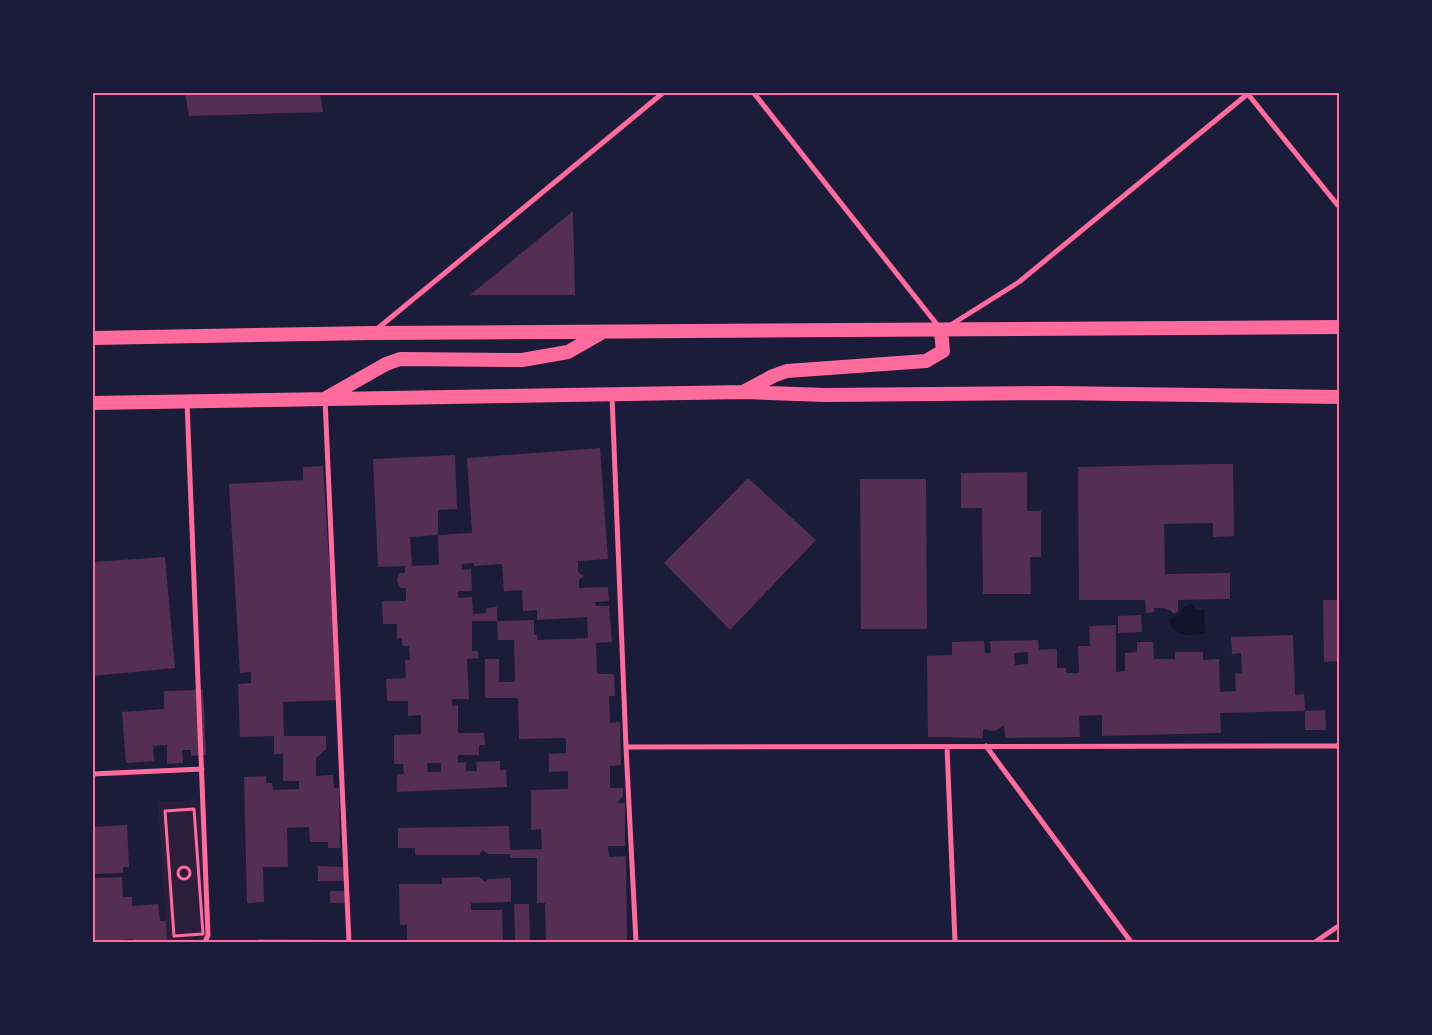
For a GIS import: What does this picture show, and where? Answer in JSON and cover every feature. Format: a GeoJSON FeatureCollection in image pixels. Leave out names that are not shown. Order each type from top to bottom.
{"type":"FeatureCollection","features":[{"type":"Feature","properties":{"kind":"highway"},"geometry":{"type":"LineString","coordinates":[[92,338],[373,332],[941,331],[1340,327]]}},
{"type":"Feature","properties":{"kind":"highway"},"geometry":{"type":"LineString","coordinates":[[325,398],[386,364],[400,359],[522,360],[568,352],[604,331]]}},
{"type":"Feature","properties":{"kind":"highway"},"geometry":{"type":"LineString","coordinates":[[745,392],[773,376],[787,371],[926,361],[943,351],[941,331]]}},
{"type":"Feature","properties":{"kind":"highway"},"geometry":{"type":"LineString","coordinates":[[92,403],[745,392],[824,395],[1054,393],[1340,397]]}},
{"type":"Feature","properties":{"kind":"street"},"geometry":{"type":"LineString","coordinates":[[373,332],[664,92]]}},
{"type":"Feature","properties":{"kind":"street"},"geometry":{"type":"LineString","coordinates":[[753,92],[941,331],[1019,282],[1248,93],[1340,208]]}},
{"type":"Feature","properties":{"kind":"street"},"geometry":{"type":"LineString","coordinates":[[612,393],[636,942]]}},
{"type":"Feature","properties":{"kind":"street"},"geometry":{"type":"LineString","coordinates":[[325,398],[349,942]]}},
{"type":"Feature","properties":{"kind":"street"},"geometry":{"type":"LineString","coordinates":[[187,401],[208,935],[205,942]]}},
{"type":"Feature","properties":{"kind":"street"},"geometry":{"type":"LineString","coordinates":[[986,746],[1131,942]]}},
{"type":"Feature","properties":{"kind":"street"},"geometry":{"type":"LineString","coordinates":[[626,747],[1340,746]]}},
{"type":"Feature","properties":{"kind":"street"},"geometry":{"type":"LineString","coordinates":[[947,747],[956,942]]}},
{"type":"Feature","properties":{"kind":"street"},"geometry":{"type":"LineString","coordinates":[[92,774],[202,768]]}},
{"type":"Feature","properties":{"kind":"street"},"geometry":{"type":"LineString","coordinates":[[1316,942],[1340,925]]}},
{"type":"Feature","properties":{"kind":"path"},"geometry":{"type":"LineString","coordinates":[[194,809],[203,934],[174,936],[169,874],[165,811],[194,809]]}},
{"type":"Feature","properties":{"kind":"path"},"geometry":{"type":"LineString","coordinates":[[186,866],[191,873],[185,879],[181,878],[178,873],[180,868],[186,866]]}},
{"type":"Feature","properties":{"kind":"path"},"geometry":{"type":"LineString","coordinates":[[169,874],[178,873]]}},
{"type":"Feature","properties":{"kind":"shaded area"},"geometry":{"type":"Polygon","coordinates":[[[1191,604],[1197,610],[1204,609],[1204,634],[1183,634],[1174,630],[1170,625],[1170,619],[1180,614],[1183,607],[1191,604]]]}},
{"type":"Feature","properties":{"kind":"shaded area"},"geometry":{"type":"Polygon","coordinates":[[[197,800],[202,806],[211,938],[204,942],[167,942],[158,802],[197,800]]]}},
{"type":"Feature","properties":{"kind":"building"},"geometry":{"type":"Polygon","coordinates":[[[185,92],[320,92],[323,112],[189,116],[185,92]]]}},
{"type":"Feature","properties":{"kind":"building"},"geometry":{"type":"Polygon","coordinates":[[[573,211],[575,295],[470,295],[573,211]]]}},
{"type":"Feature","properties":{"kind":"building"},"geometry":{"type":"Polygon","coordinates":[[[600,448],[608,559],[578,561],[578,572],[584,576],[579,580],[579,588],[608,587],[609,601],[595,602],[596,606],[609,606],[612,642],[596,643],[597,674],[614,674],[615,696],[609,696],[610,723],[620,722],[621,765],[610,766],[610,788],[623,788],[623,796],[617,803],[625,803],[625,846],[608,846],[609,857],[626,856],[627,942],[546,941],[545,903],[537,903],[537,858],[510,858],[510,854],[488,854],[483,850],[479,855],[415,855],[415,848],[398,848],[398,828],[509,826],[510,850],[542,849],[541,829],[531,830],[531,790],[568,789],[568,771],[549,772],[549,754],[566,753],[566,738],[519,739],[518,698],[485,698],[485,659],[499,659],[499,682],[515,682],[514,640],[498,640],[497,621],[472,621],[472,651],[478,651],[479,658],[467,659],[469,699],[452,699],[452,706],[458,705],[458,733],[484,733],[485,745],[479,745],[479,755],[458,755],[458,763],[466,762],[466,771],[477,771],[476,762],[500,761],[500,770],[506,770],[507,787],[397,792],[397,774],[404,774],[403,764],[394,764],[394,735],[421,734],[421,715],[408,716],[408,701],[387,701],[386,679],[406,678],[405,660],[410,660],[409,646],[402,646],[402,638],[397,638],[397,624],[383,624],[382,601],[406,601],[406,588],[400,588],[397,580],[399,573],[405,573],[405,566],[378,567],[373,459],[455,455],[457,509],[438,510],[438,535],[472,533],[467,458],[600,448]],[[438,535],[410,537],[412,566],[439,565],[438,535]],[[474,563],[462,564],[462,570],[471,569],[472,591],[458,591],[458,598],[472,597],[473,614],[486,613],[486,608],[497,607],[497,621],[534,620],[534,635],[537,635],[538,640],[588,638],[587,617],[537,620],[537,610],[523,611],[522,590],[504,591],[502,564],[474,566],[474,563]],[[427,763],[428,772],[441,772],[441,763],[427,763]]]}},
{"type":"Feature","properties":{"kind":"building"},"geometry":{"type":"Polygon","coordinates":[[[1233,464],[1234,536],[1213,537],[1213,523],[1164,524],[1165,574],[1230,573],[1230,599],[1178,600],[1178,611],[1174,614],[1163,608],[1154,608],[1154,612],[1146,613],[1145,600],[1079,600],[1078,467],[1233,464]]]}},
{"type":"Feature","properties":{"kind":"building"},"geometry":{"type":"Polygon","coordinates":[[[323,466],[338,700],[283,702],[284,736],[326,736],[326,749],[316,758],[316,776],[333,775],[334,788],[339,788],[340,848],[328,848],[328,842],[310,842],[309,827],[287,828],[288,867],[263,867],[264,902],[247,903],[244,777],[266,776],[266,783],[272,783],[273,790],[299,789],[299,781],[283,781],[283,754],[274,754],[274,736],[240,737],[238,684],[251,683],[251,672],[240,673],[229,484],[303,480],[303,467],[323,466]]]}},
{"type":"Feature","properties":{"kind":"building"},"geometry":{"type":"Polygon","coordinates":[[[1027,472],[1027,511],[1041,511],[1041,557],[1030,557],[1031,594],[983,594],[982,508],[961,508],[961,473],[1027,472]]]}},
{"type":"Feature","properties":{"kind":"building"},"geometry":{"type":"Polygon","coordinates":[[[748,478],[816,540],[730,630],[664,563],[748,478]]]}},
{"type":"Feature","properties":{"kind":"building"},"geometry":{"type":"Polygon","coordinates":[[[860,479],[926,479],[927,629],[861,629],[860,479]]]}},
{"type":"Feature","properties":{"kind":"building"},"geometry":{"type":"Polygon","coordinates":[[[165,557],[175,668],[92,676],[92,562],[165,557]]]}},
{"type":"Feature","properties":{"kind":"building"},"geometry":{"type":"Polygon","coordinates":[[[1323,600],[1340,600],[1340,661],[1324,662],[1323,600]]]}},
{"type":"Feature","properties":{"kind":"building"},"geometry":{"type":"Polygon","coordinates":[[[1141,615],[1142,632],[1118,633],[1118,616],[1141,615]]]}},
{"type":"Feature","properties":{"kind":"building"},"geometry":{"type":"Polygon","coordinates":[[[1116,625],[1116,672],[1125,671],[1125,653],[1137,652],[1137,642],[1153,642],[1154,659],[1175,659],[1175,652],[1203,652],[1203,660],[1219,659],[1220,692],[1236,691],[1235,673],[1242,674],[1241,653],[1232,654],[1231,637],[1293,635],[1295,695],[1304,694],[1305,711],[1220,713],[1221,733],[1102,736],[1102,715],[1079,716],[1080,737],[1005,738],[1004,725],[995,731],[983,729],[983,738],[928,737],[927,656],[952,655],[952,642],[984,641],[985,653],[991,653],[990,641],[1038,640],[1039,650],[1057,649],[1057,668],[1066,668],[1066,673],[1079,673],[1078,646],[1090,646],[1089,626],[1116,625]],[[1028,652],[1014,653],[1015,665],[1028,664],[1028,652]]]}},
{"type":"Feature","properties":{"kind":"building"},"geometry":{"type":"Polygon","coordinates":[[[203,690],[206,755],[191,756],[191,750],[182,750],[183,763],[167,764],[167,745],[153,746],[154,761],[126,763],[122,712],[164,709],[164,691],[203,690]]]}},
{"type":"Feature","properties":{"kind":"building"},"geometry":{"type":"Polygon","coordinates":[[[1325,710],[1326,730],[1305,730],[1305,711],[1325,710]]]}},
{"type":"Feature","properties":{"kind":"building"},"geometry":{"type":"Polygon","coordinates":[[[127,825],[129,867],[123,867],[123,873],[93,874],[92,827],[127,825]]]}},
{"type":"Feature","properties":{"kind":"building"},"geometry":{"type":"Polygon","coordinates":[[[318,866],[346,867],[346,881],[318,881],[318,866]]]}},
{"type":"Feature","properties":{"kind":"building"},"geometry":{"type":"Polygon","coordinates":[[[122,877],[123,897],[132,897],[132,906],[158,904],[160,921],[166,921],[167,941],[134,942],[133,939],[117,940],[117,942],[92,942],[92,878],[122,877]]]}},
{"type":"Feature","properties":{"kind":"building"},"geometry":{"type":"Polygon","coordinates":[[[479,877],[485,882],[488,879],[511,878],[511,902],[471,903],[471,910],[502,910],[503,940],[515,942],[407,942],[407,925],[400,925],[399,884],[442,884],[442,878],[479,877]]]}},
{"type":"Feature","properties":{"kind":"building"},"geometry":{"type":"Polygon","coordinates":[[[330,891],[346,891],[346,903],[330,903],[330,891]]]}},
{"type":"Feature","properties":{"kind":"building"},"geometry":{"type":"Polygon","coordinates":[[[514,904],[529,904],[530,940],[515,941],[514,904]]]}},
{"type":"Feature","properties":{"kind":"building"},"geometry":{"type":"Polygon","coordinates":[[[258,939],[350,940],[350,942],[258,942],[258,939]]]}}]}
